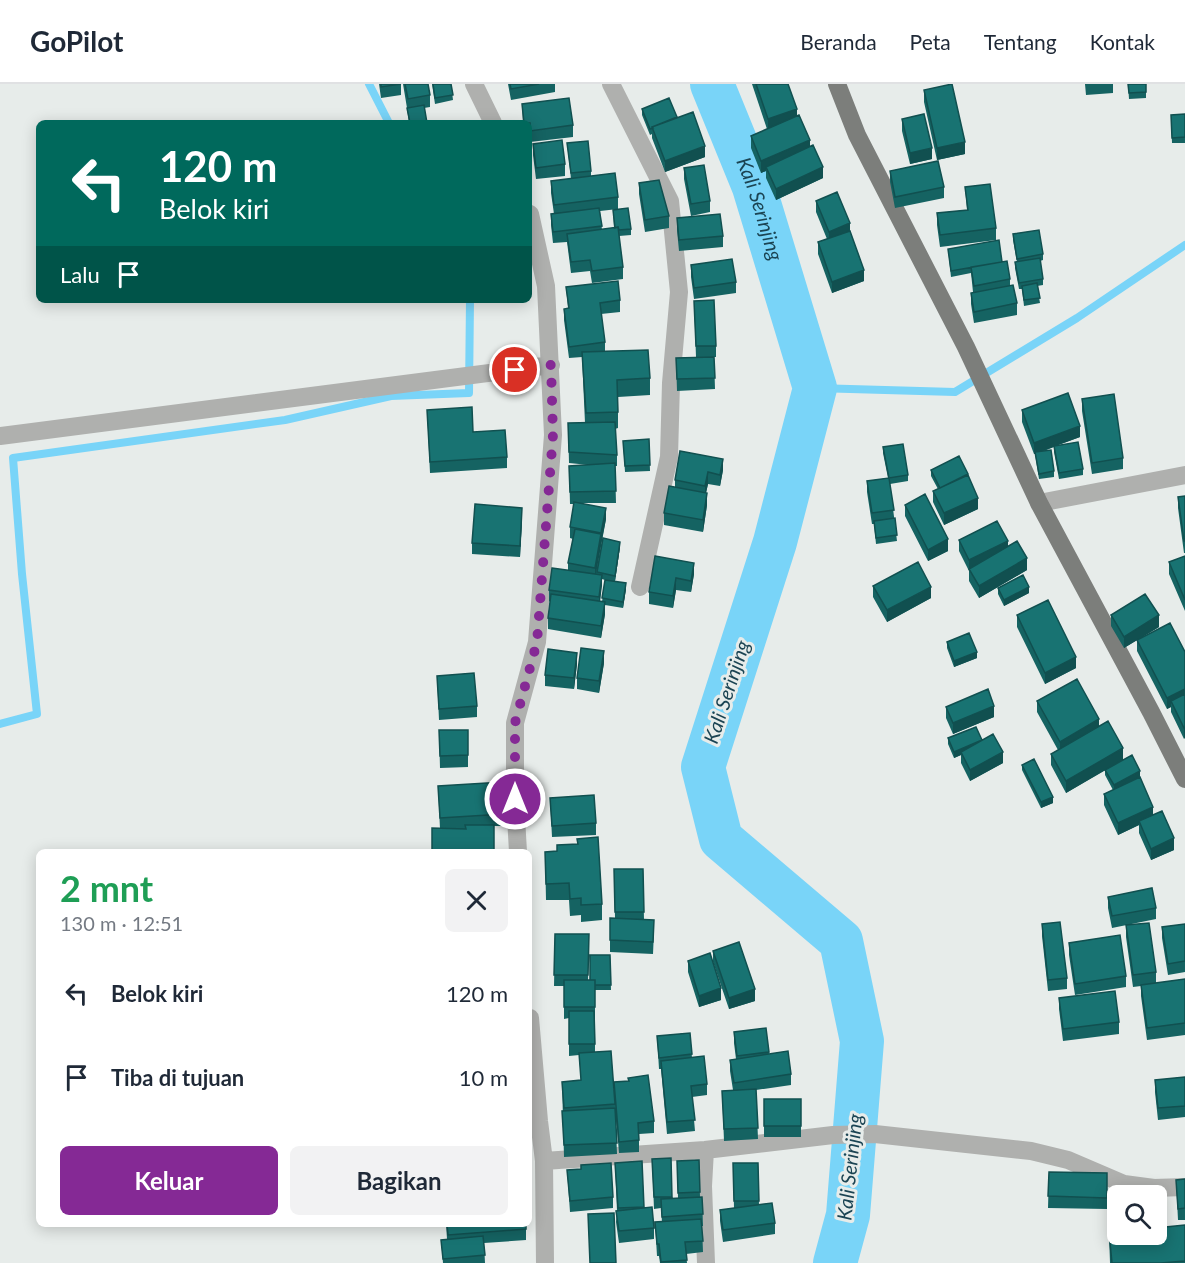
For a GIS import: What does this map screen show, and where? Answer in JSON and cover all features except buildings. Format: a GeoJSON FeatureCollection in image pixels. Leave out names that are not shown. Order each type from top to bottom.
{"type":"FeatureCollection","features":[{"type":"Feature","properties":{"kind":"main road"},"geometry":{"type":"LineString","coordinates":[[837,84],[853,127],[966,347],[1039,503],[1185,779]]}},
{"type":"Feature","properties":{"kind":"street"},"geometry":{"type":"LineString","coordinates":[[474,84],[492,120]]}},
{"type":"Feature","properties":{"kind":"street"},"geometry":{"type":"LineString","coordinates":[[611,84],[669,201],[679,292],[671,382],[669,457],[640,588]]}},
{"type":"Feature","properties":{"kind":"street"},"geometry":{"type":"LineString","coordinates":[[518,849],[515,723],[537,642],[553,435],[546,286],[532,223]]}},
{"type":"Feature","properties":{"kind":"street"},"geometry":{"type":"LineString","coordinates":[[0,436],[551,365]]}},
{"type":"Feature","properties":{"kind":"street"},"geometry":{"type":"LineString","coordinates":[[1039,503],[1185,475]]}},
{"type":"Feature","properties":{"kind":"street"},"geometry":{"type":"LineString","coordinates":[[532,1041],[544,1161],[544,1263]]}},
{"type":"Feature","properties":{"kind":"street"},"geometry":{"type":"LineString","coordinates":[[544,1161],[705,1150],[833,1135],[875,1134],[1030,1151],[1068,1160],[1124,1184],[1154,1188],[1185,1187]]}},
{"type":"Feature","properties":{"kind":"street"},"geometry":{"type":"LineString","coordinates":[[705,1150],[703,1186],[706,1263]]}},
{"type":"Feature","properties":{"kind":"waterway"},"geometry":{"type":"LineString","coordinates":[[369,84],[387,120]]}},
{"type":"Feature","properties":{"kind":"waterway","name":"Kali Serinjing"},"geometry":{"type":"LineString","coordinates":[[712,84],[754,187],[815,388],[775,542],[703,767],[721,839],[841,941],[862,1041],[848,1215],[835,1263]]}},
{"type":"Feature","properties":{"kind":"waterway"},"geometry":{"type":"LineString","coordinates":[[815,388],[955,392],[1077,318],[1185,245]]}},
{"type":"Feature","properties":{"kind":"waterway"},"geometry":{"type":"LineString","coordinates":[[0,724],[37,714],[22,574],[13,458],[285,420],[391,396],[469,393],[470,303]]}},
{"type":"Feature","properties":{"kind":"route"},"geometry":{"type":"LineString","coordinates":[[515,370],[551,365],[553,435],[537,642],[515,723],[515,799]]}}]}
